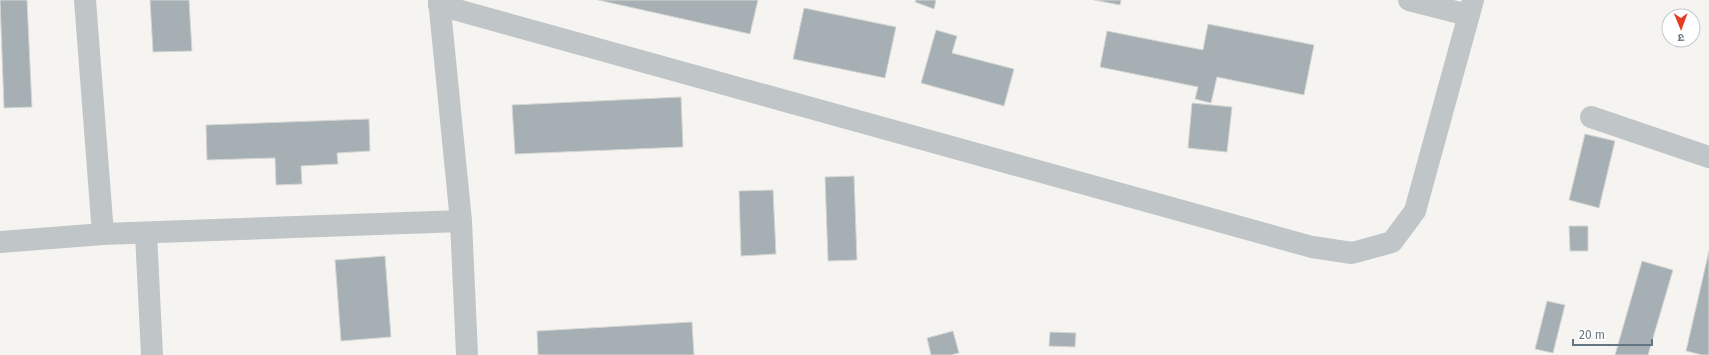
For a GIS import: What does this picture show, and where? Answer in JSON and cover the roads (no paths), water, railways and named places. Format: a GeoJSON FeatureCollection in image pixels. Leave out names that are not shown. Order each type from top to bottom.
{"type":"FeatureCollection","features":[{"type":"Feature","properties":{"kind":"street"},"geometry":{"type":"LineString","coordinates":[[85,0],[103,234]]}},
{"type":"Feature","properties":{"kind":"street"},"geometry":{"type":"LineString","coordinates":[[467,355],[461,221],[439,2],[1312,247],[1352,253],[1392,242],[1415,212],[1470,8],[1409,0]]}},
{"type":"Feature","properties":{"kind":"street"},"geometry":{"type":"LineString","coordinates":[[1591,117],[1709,157]]}},
{"type":"Feature","properties":{"kind":"street"},"geometry":{"type":"LineString","coordinates":[[0,242],[103,234],[146,234],[461,221]]}},
{"type":"Feature","properties":{"kind":"street"},"geometry":{"type":"LineString","coordinates":[[146,234],[152,355]]}}]}
